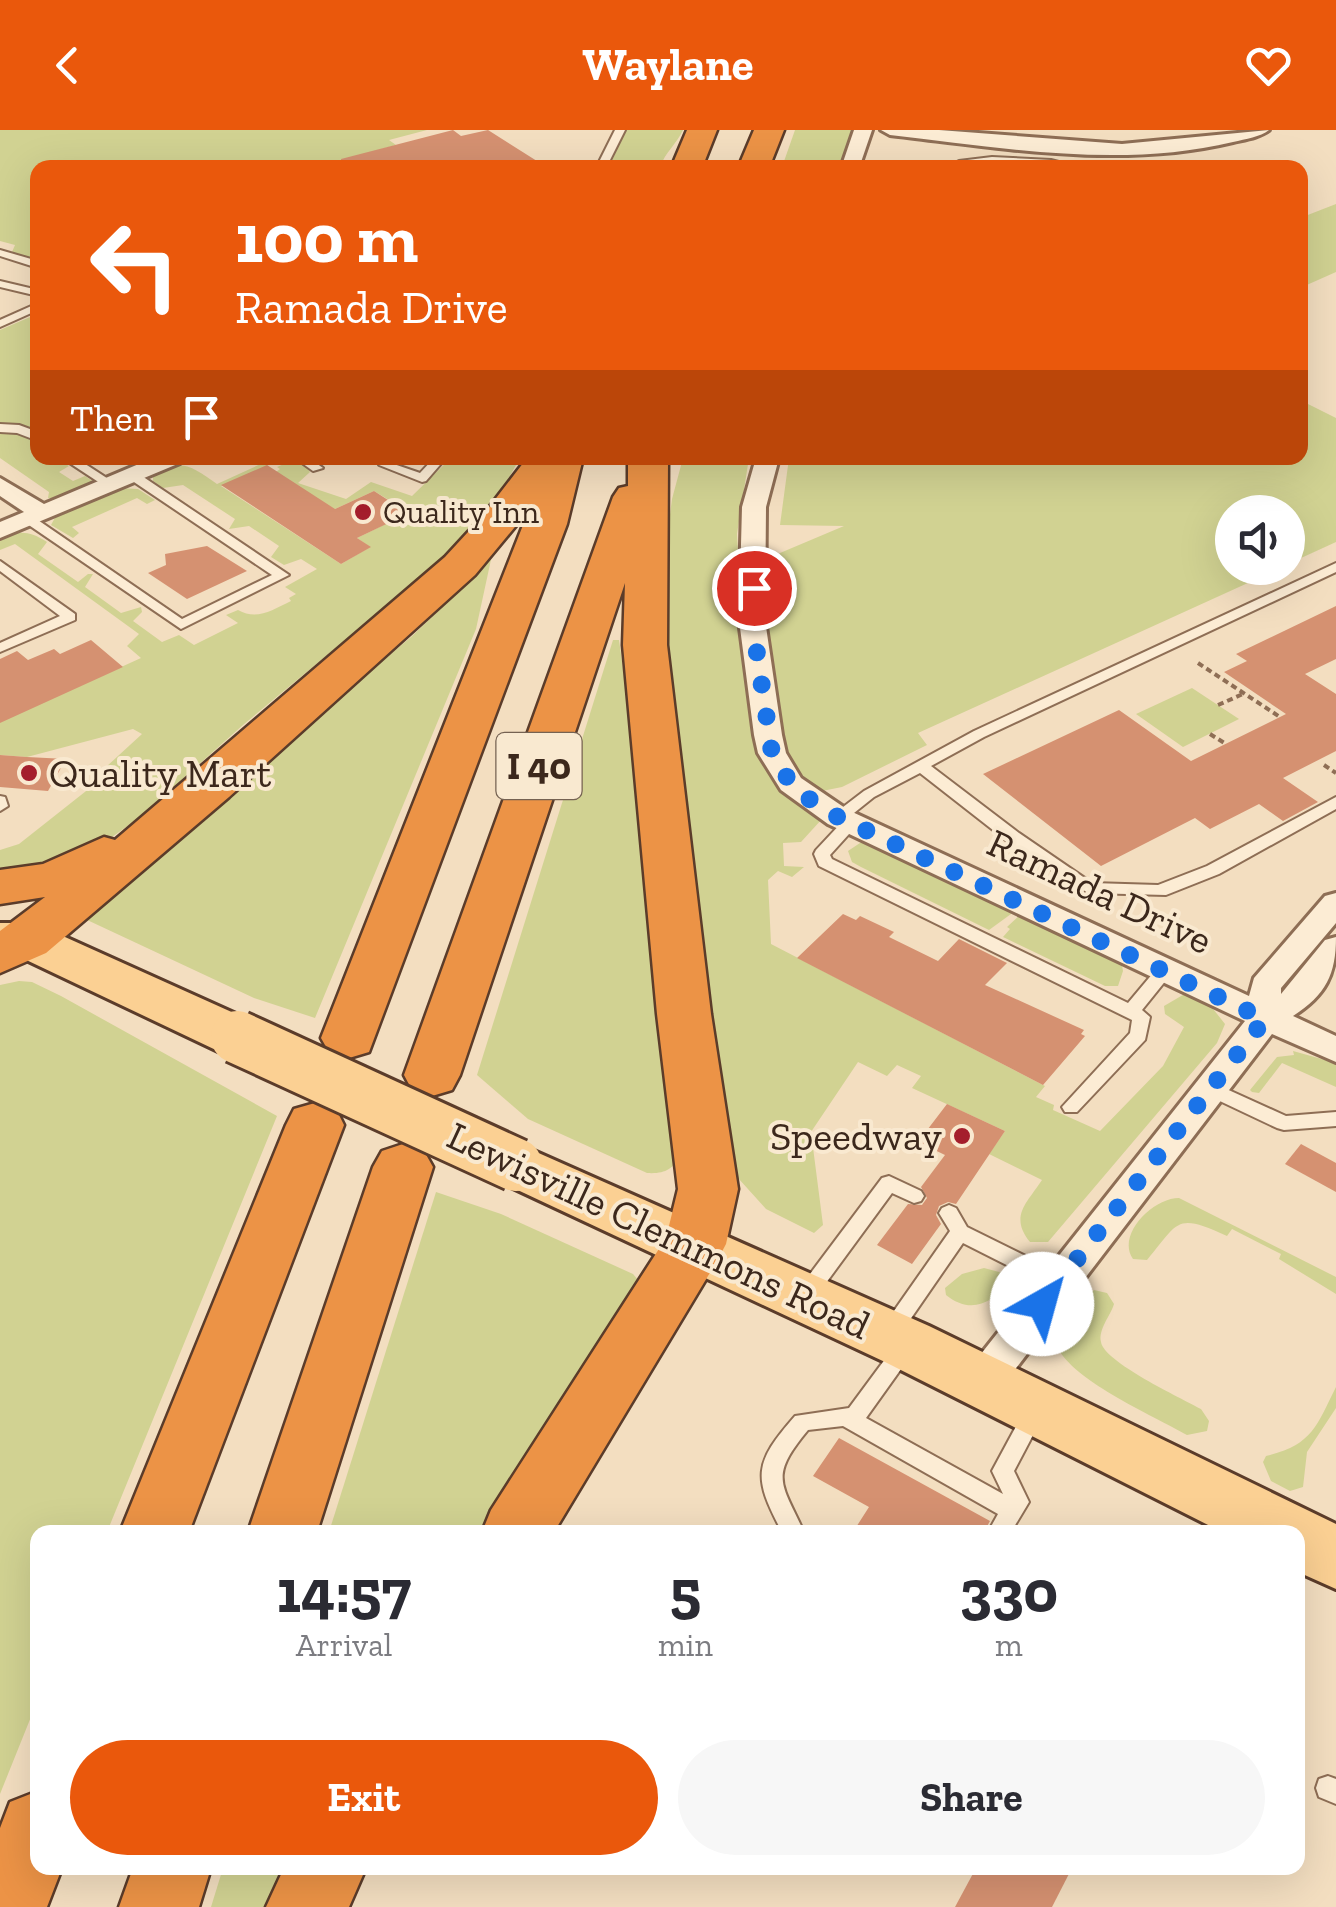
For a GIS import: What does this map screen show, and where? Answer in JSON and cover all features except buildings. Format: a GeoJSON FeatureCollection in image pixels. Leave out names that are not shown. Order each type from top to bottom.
{"type":"FeatureCollection","features":[{"type":"Feature","properties":{"kind":"highway"},"geometry":{"type":"LineString","coordinates":[[689,160],[702,130]]}},
{"type":"Feature","properties":{"kind":"highway"},"geometry":{"type":"LineString","coordinates":[[756,160],[769,130]]}},
{"type":"Feature","properties":{"kind":"highway"},"geometry":{"type":"LineString","coordinates":[[7,933],[212,786],[460,566],[495,528],[542,465]]}},
{"type":"Feature","properties":{"kind":"highway","name":"I 40"},"geometry":{"type":"LineString","coordinates":[[350,1038],[546,524],[562,465]]}},
{"type":"Feature","properties":{"kind":"highway","name":"I 40"},"geometry":{"type":"LineString","coordinates":[[432,1075],[645,465]]}},
{"type":"Feature","properties":{"kind":"highway"},"geometry":{"type":"LineString","coordinates":[[520,1525],[695,1244],[708,1189],[684,1014],[645,645],[647,465]]}},
{"type":"Feature","properties":{"kind":"highway"},"geometry":{"type":"LineString","coordinates":[[0,887],[35,884],[77,870],[212,786]]}},
{"type":"Feature","properties":{"kind":"highway"},"geometry":{"type":"LineString","coordinates":[[157,1525],[314,1125]]}},
{"type":"Feature","properties":{"kind":"highway"},"geometry":{"type":"LineString","coordinates":[[284,1525],[403,1167]]}},
{"type":"Feature","properties":{"kind":"highway"},"geometry":{"type":"LineString","coordinates":[[7,1907],[30,1850]]}},
{"type":"Feature","properties":{"kind":"highway"},"geometry":{"type":"LineString","coordinates":[[159,1907],[170,1875]]}},
{"type":"Feature","properties":{"kind":"highway"},"geometry":{"type":"LineString","coordinates":[[306,1907],[323,1875]]}},
{"type":"Feature","properties":{"kind":"main road","name":"Lewisville Clemmons Road"},"geometry":{"type":"LineString","coordinates":[[7,933],[695,1244],[1272,1525]]}},
{"type":"Feature","properties":{"kind":"main road"},"geometry":{"type":"LineString","coordinates":[[1305,1542],[1336,1558]]}},
{"type":"Feature","properties":{"kind":"street"},"geometry":{"type":"LineString","coordinates":[[853,160],[862,130]]}},
{"type":"Feature","properties":{"kind":"street"},"geometry":{"type":"LineString","coordinates":[[890,130],[1055,146],[1162,149],[1214,142],[1260,130]]}},
{"type":"Feature","properties":{"kind":"street"},"geometry":{"type":"LineString","coordinates":[[0,531],[156,465]]}},
{"type":"Feature","properties":{"kind":"street","name":"Ramada Drive"},"geometry":{"type":"LineString","coordinates":[[766,465],[754,507],[752,620],[768,734],[777,762],[791,784],[844,820],[1336,1050]]}},
{"type":"Feature","properties":{"kind":"street"},"geometry":{"type":"LineString","coordinates":[[0,484],[34,516]]}},
{"type":"Feature","properties":{"kind":"street"},"geometry":{"type":"LineString","coordinates":[[1265,1019],[1264,986],[1336,903]]}},
{"type":"Feature","properties":{"kind":"street"},"geometry":{"type":"LineString","coordinates":[[1009,1394],[1059,1282],[1265,1019],[1295,1000],[1336,948]]}},
{"type":"Feature","properties":{"kind":"lane"},"geometry":{"type":"LineString","coordinates":[[605,160],[620,130]]}},
{"type":"Feature","properties":{"kind":"lane"},"geometry":{"type":"LineString","coordinates":[[964,160],[1055,146]]}},
{"type":"Feature","properties":{"kind":"lane"},"geometry":{"type":"LineString","coordinates":[[0,254],[30,263]]}},
{"type":"Feature","properties":{"kind":"lane"},"geometry":{"type":"LineString","coordinates":[[0,266],[14,257]]}},
{"type":"Feature","properties":{"kind":"lane"},"geometry":{"type":"LineString","coordinates":[[0,284],[30,291]]}},
{"type":"Feature","properties":{"kind":"lane"},"geometry":{"type":"LineString","coordinates":[[0,324],[30,310]]}},
{"type":"Feature","properties":{"kind":"lane"},"geometry":{"type":"LineString","coordinates":[[0,428],[30,434]]}},
{"type":"Feature","properties":{"kind":"lane"},"geometry":{"type":"LineString","coordinates":[[34,516],[181,625],[282,575],[121,480],[85,465]]}},
{"type":"Feature","properties":{"kind":"lane"},"geometry":{"type":"LineString","coordinates":[[312,465],[317,468]]}},
{"type":"Feature","properties":{"kind":"lane"},"geometry":{"type":"LineString","coordinates":[[385,465],[422,478],[434,465]]}},
{"type":"Feature","properties":{"kind":"lane"},"geometry":{"type":"LineString","coordinates":[[0,565],[70,617],[0,648]]}},
{"type":"Feature","properties":{"kind":"lane"},"geometry":{"type":"LineString","coordinates":[[1072,1107],[1139,1035],[1141,1017],[825,862],[825,846],[869,794],[920,764],[1336,568]]}},
{"type":"Feature","properties":{"kind":"lane"},"geometry":{"type":"LineString","coordinates":[[920,764],[1013,837],[1088,888],[1160,891],[1214,870],[1336,802]]}},
{"type":"Feature","properties":{"kind":"lane"},"geometry":{"type":"LineString","coordinates":[[1131,1011],[1165,970]]}},
{"type":"Feature","properties":{"kind":"lane"},"geometry":{"type":"LineString","coordinates":[[1210,1088],[1284,1124],[1336,1119]]}},
{"type":"Feature","properties":{"kind":"lane"},"geometry":{"type":"LineString","coordinates":[[804,1297],[889,1183],[914,1196]]}},
{"type":"Feature","properties":{"kind":"lane"},"geometry":{"type":"LineString","coordinates":[[789,1525],[770,1490],[773,1455],[802,1422],[855,1416],[898,1340],[954,1222],[1059,1282]]}},
{"type":"Feature","properties":{"kind":"lane"},"geometry":{"type":"LineString","coordinates":[[1003,1525],[1018,1502],[1004,1471],[1009,1394]]}},
{"type":"Feature","properties":{"kind":"lane"},"geometry":{"type":"LineString","coordinates":[[845,1417],[1013,1511]]}},
{"type":"Feature","properties":{"kind":"path"},"geometry":{"type":"LineString","coordinates":[[1198,663],[1280,717]]}},
{"type":"Feature","properties":{"kind":"path"},"geometry":{"type":"LineString","coordinates":[[1218,705],[1243,693]]}},
{"type":"Feature","properties":{"kind":"path"},"geometry":{"type":"LineString","coordinates":[[1210,734],[1226,744]]}},
{"type":"Feature","properties":{"kind":"path"},"geometry":{"type":"LineString","coordinates":[[1324,765],[1336,773]]}},
{"type":"Feature","properties":{"kind":"green space"},"geometry":{"type":"Polygon","coordinates":[[[0,130],[427,130],[389,140],[396,145],[342,160],[30,160],[30,258],[12,252],[15,245],[0,241],[0,130]]]}},
{"type":"Feature","properties":{"kind":"green space"},"geometry":{"type":"Polygon","coordinates":[[[626,130],[683,130],[664,160],[612,160],[626,130]]]}},
{"type":"Feature","properties":{"kind":"green space"},"geometry":{"type":"Polygon","coordinates":[[[795,130],[853,130],[842,160],[784,160],[795,130]]]}},
{"type":"Feature","properties":{"kind":"green space"},"geometry":{"type":"Polygon","coordinates":[[[1336,204],[1336,272],[1308,284],[1308,215],[1336,204]]]}},
{"type":"Feature","properties":{"kind":"green space"},"geometry":{"type":"Polygon","coordinates":[[[30,317],[30,428],[0,424],[0,330],[30,317]]]}},
{"type":"Feature","properties":{"kind":"green space"},"geometry":{"type":"Polygon","coordinates":[[[1308,404],[1336,418],[1336,542],[1305,556],[1305,495],[1215,495],[1215,585],[1244,585],[918,733],[927,745],[842,787],[817,792],[799,774],[785,749],[776,720],[769,688],[762,566],[780,553],[844,526],[780,525],[788,465],[1308,465],[1308,404]]]}},
{"type":"Feature","properties":{"kind":"green space"},"geometry":{"type":"Polygon","coordinates":[[[0,432],[18,433],[30,439],[30,465],[67,465],[59,472],[73,481],[85,476],[94,482],[65,498],[48,498],[49,492],[0,458],[0,432]]]}},
{"type":"Feature","properties":{"kind":"green space"},"geometry":{"type":"Polygon","coordinates":[[[259,465],[269,465],[221,486],[341,564],[370,547],[357,538],[398,518],[392,514],[402,508],[374,491],[322,515],[276,472],[280,469],[277,467],[305,465],[310,472],[298,483],[346,499],[371,482],[412,496],[444,465],[516,465],[493,506],[444,558],[243,725],[140,817],[87,855],[0,873],[0,850],[19,844],[100,780],[106,767],[142,734],[133,729],[27,757],[0,755],[0,722],[141,658],[127,646],[139,634],[15,544],[0,550],[0,538],[24,533],[41,538],[47,542],[38,554],[78,582],[93,574],[85,587],[121,613],[141,607],[142,612],[133,621],[162,642],[179,635],[194,645],[238,623],[226,615],[238,610],[264,613],[291,601],[289,598],[296,594],[285,587],[317,569],[301,559],[284,565],[271,557],[279,546],[249,526],[229,529],[235,519],[183,485],[163,488],[153,481],[153,476],[170,466],[186,466],[217,484],[259,465]]]}},
{"type":"Feature","properties":{"kind":"green space"},"geometry":{"type":"Polygon","coordinates":[[[681,465],[748,465],[737,534],[743,647],[782,790],[822,819],[801,842],[783,843],[784,866],[804,867],[792,877],[778,871],[768,880],[771,944],[1045,1086],[1036,1097],[1054,1105],[1053,1110],[1100,1131],[1163,1066],[1184,1027],[1165,1014],[1164,1006],[1188,992],[1210,1005],[1225,1024],[1217,1043],[1048,1242],[1030,1242],[1021,1225],[1026,1203],[1042,1180],[989,1154],[1005,1131],[912,1088],[921,1076],[897,1065],[887,1076],[858,1062],[811,1132],[823,1225],[814,1233],[766,1209],[729,1168],[660,590],[672,499],[681,465]]]}},
{"type":"Feature","properties":{"kind":"green space"},"geometry":{"type":"Polygon","coordinates":[[[119,488],[138,489],[155,500],[147,504],[137,498],[72,527],[79,533],[73,538],[51,525],[57,514],[119,488]]]}},
{"type":"Feature","properties":{"kind":"green space"},"geometry":{"type":"Polygon","coordinates":[[[492,555],[476,629],[315,1018],[254,998],[85,919],[126,875],[411,637],[492,555]]]}},
{"type":"Feature","properties":{"kind":"green space"},"geometry":{"type":"Polygon","coordinates":[[[613,640],[619,640],[654,892],[681,1154],[675,1164],[658,1173],[647,1173],[528,1119],[477,1075],[613,640]]]}},
{"type":"Feature","properties":{"kind":"green space"},"geometry":{"type":"Polygon","coordinates":[[[1192,688],[1239,719],[1183,747],[1136,714],[1192,688]]]}},
{"type":"Feature","properties":{"kind":"green space"},"geometry":{"type":"Polygon","coordinates":[[[863,841],[1011,908],[1011,914],[989,930],[861,867],[852,862],[848,851],[863,841]]]}},
{"type":"Feature","properties":{"kind":"green space"},"geometry":{"type":"Polygon","coordinates":[[[1022,913],[1121,960],[1123,971],[1118,986],[1105,986],[1003,937],[1010,929],[1007,927],[1022,913]]]}},
{"type":"Feature","properties":{"kind":"green space"},"geometry":{"type":"Polygon","coordinates":[[[32,982],[277,1116],[110,1525],[30,1525],[30,1719],[0,1794],[0,985],[32,982]]]}},
{"type":"Feature","properties":{"kind":"green space"},"geometry":{"type":"Polygon","coordinates":[[[1293,1051],[1336,1063],[1336,1087],[1282,1063],[1259,1093],[1250,1090],[1277,1057],[1294,1055],[1293,1051]]]}},
{"type":"Feature","properties":{"kind":"green space"},"geometry":{"type":"Polygon","coordinates":[[[436,1192],[501,1214],[633,1274],[639,1281],[616,1329],[499,1525],[331,1525],[436,1192]]]}},
{"type":"Feature","properties":{"kind":"green space"},"geometry":{"type":"Polygon","coordinates":[[[1179,1198],[1336,1277],[1336,1294],[1279,1259],[1281,1254],[1232,1229],[1227,1236],[1197,1224],[1180,1225],[1147,1260],[1133,1259],[1129,1239],[1133,1229],[1158,1204],[1179,1198]]]}},
{"type":"Feature","properties":{"kind":"green space"},"geometry":{"type":"Polygon","coordinates":[[[984,1268],[1003,1273],[1010,1283],[980,1304],[964,1304],[946,1295],[945,1288],[962,1274],[984,1268]]]}},
{"type":"Feature","properties":{"kind":"green space"},"geometry":{"type":"Polygon","coordinates":[[[1094,1290],[1107,1293],[1114,1304],[1101,1332],[1105,1350],[1129,1369],[1201,1409],[1209,1421],[1207,1431],[1187,1435],[1093,1382],[1063,1356],[1056,1343],[1077,1306],[1094,1290]]]}},
{"type":"Feature","properties":{"kind":"green space"},"geometry":{"type":"Polygon","coordinates":[[[1336,1387],[1336,1408],[1307,1452],[1303,1487],[1290,1491],[1271,1481],[1263,1462],[1266,1456],[1303,1440],[1336,1387]]]}},
{"type":"Feature","properties":{"kind":"green space"},"geometry":{"type":"Polygon","coordinates":[[[221,1875],[294,1875],[277,1907],[211,1907],[221,1875]]]}},
{"type":"Feature","properties":{"kind":"place","name":"Quality Inn"},"geometry":{"type":"Point","coordinates":[363,512]}},
{"type":"Feature","properties":{"kind":"place","name":"Quality Mart"},"geometry":{"type":"Point","coordinates":[29,773]}},
{"type":"Feature","properties":{"kind":"place","name":"Speedway"},"geometry":{"type":"Point","coordinates":[962,1136]}},
{"type":"Feature","properties":{"kind":"route"},"geometry":{"type":"LineString","coordinates":[[754,588],[752,620],[772,753],[781,772],[804,797],[838,817],[1265,1019],[1042,1304]]}}]}
